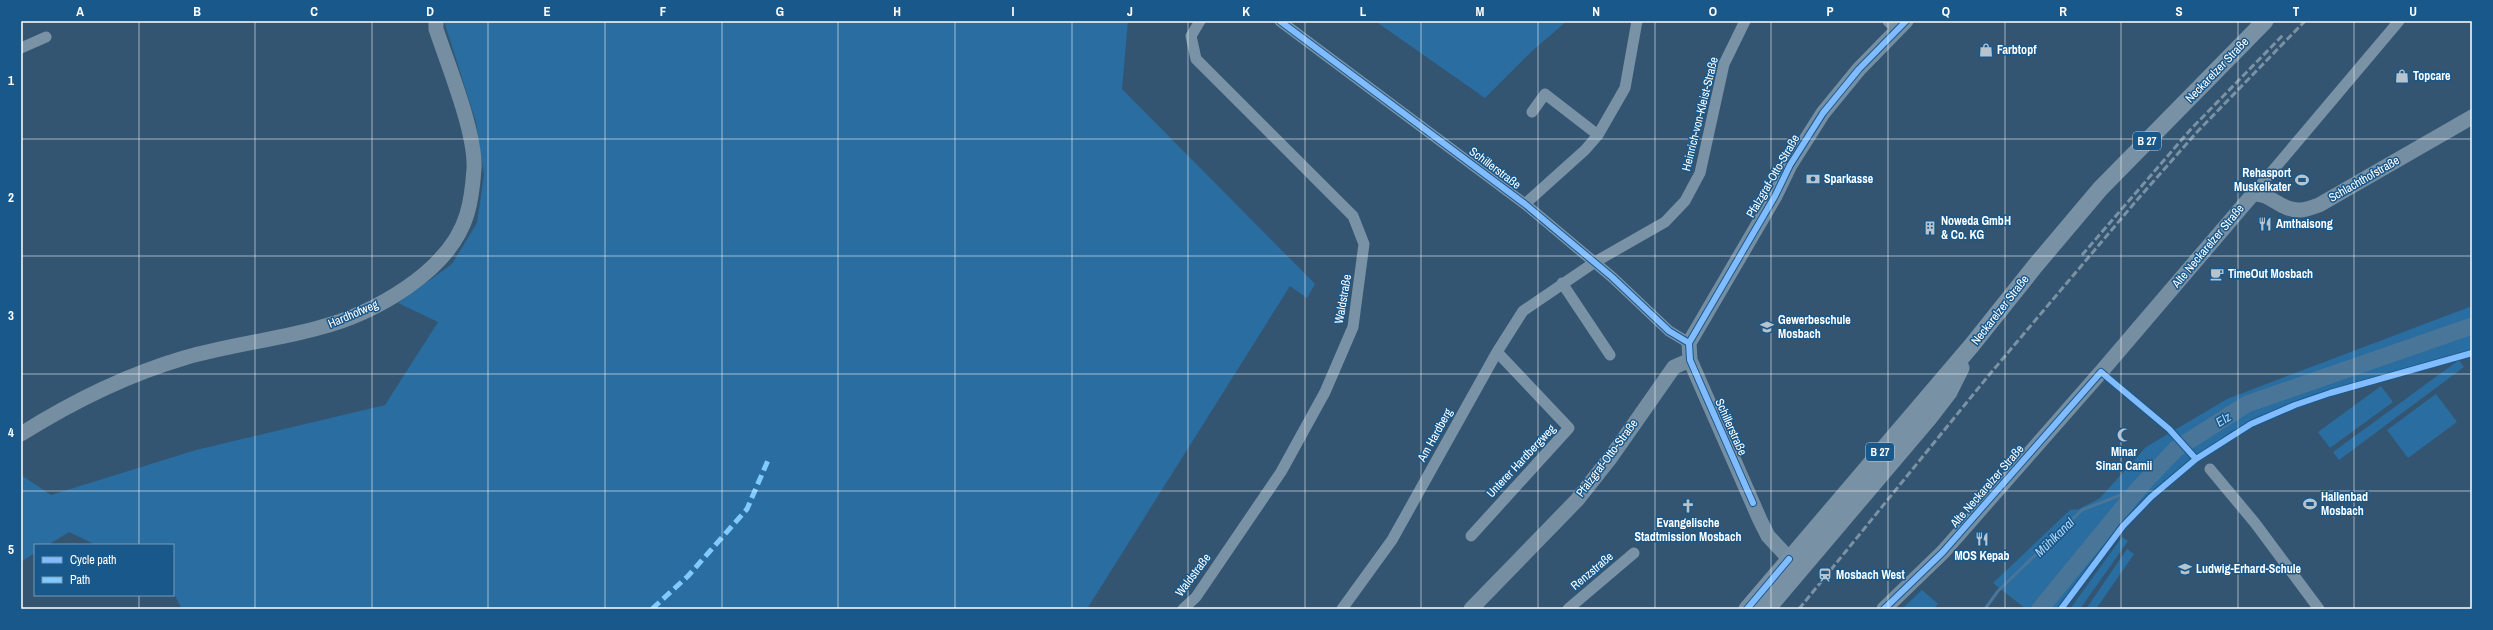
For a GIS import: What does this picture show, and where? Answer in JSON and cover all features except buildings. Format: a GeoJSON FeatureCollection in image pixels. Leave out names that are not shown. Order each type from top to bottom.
{"type":"FeatureCollection","features":[{"type":"Feature","properties":{"kind":"main road","name":"Neckarelzer Straße"},"geometry":{"type":"LineString","coordinates":[[1747,609],[1794,564],[2035,266],[2100,189],[2265,21]]}},
{"type":"Feature","properties":{"kind":"main road","name":"B 27"},"geometry":{"type":"LineString","coordinates":[[1767,609],[1794,564]]}},
{"type":"Feature","properties":{"kind":"street","name":"Hardhofweg"},"geometry":{"type":"LineString","coordinates":[[21,434],[69,406],[116,382],[163,365],[238,343],[318,329],[353,316],[409,287],[441,259],[467,214],[474,167],[468,126],[436,29],[436,21]]}},
{"type":"Feature","properties":{"kind":"street","name":"Waldstraße"},"geometry":{"type":"LineString","coordinates":[[1183,609],[1196,597],[1281,472],[1325,392],[1353,327],[1364,244],[1353,216],[1196,59],[1191,36],[1200,21]]}},
{"type":"Feature","properties":{"kind":"street","name":"Schillerstraße"},"geometry":{"type":"LineString","coordinates":[[1280,21],[1525,204],[1595,262],[1669,331],[1689,342]]}},
{"type":"Feature","properties":{"kind":"street"},"geometry":{"type":"LineString","coordinates":[[1525,204],[1585,150],[1598,135],[1625,88],[1637,21]]}},
{"type":"Feature","properties":{"kind":"street","name":"Heinrich-von-Kleist-Straße"},"geometry":{"type":"LineString","coordinates":[[1595,262],[1665,222],[1685,201],[1700,173],[1724,64],[1746,21]]}},
{"type":"Feature","properties":{"kind":"street","name":"Alte Neckarelzer Straße"},"geometry":{"type":"LineString","coordinates":[[1884,609],[1943,552],[2104,369],[2399,21]]}},
{"type":"Feature","properties":{"kind":"street","name":"Pfalzgraf-Otto-Straße"},"geometry":{"type":"LineString","coordinates":[[1689,342],[1775,196],[1790,165],[1823,113],[1897,24]]}},
{"type":"Feature","properties":{"kind":"street"},"geometry":{"type":"LineString","coordinates":[[21,48],[46,37]]}},
{"type":"Feature","properties":{"kind":"street"},"geometry":{"type":"LineString","coordinates":[[1532,112],[1545,94],[1598,135]]}},
{"type":"Feature","properties":{"kind":"street","name":"Schlachthofstraße"},"geometry":{"type":"LineString","coordinates":[[2253,194],[2263,194],[2285,208],[2301,210],[2319,205],[2472,117]]}},
{"type":"Feature","properties":{"kind":"street","name":"Am Hardberg"},"geometry":{"type":"LineString","coordinates":[[1342,609],[1392,540],[1497,352],[1523,311],[1562,283],[1595,262]]}},
{"type":"Feature","properties":{"kind":"street"},"geometry":{"type":"LineString","coordinates":[[1562,283],[1610,354]]}},
{"type":"Feature","properties":{"kind":"street"},"geometry":{"type":"LineString","coordinates":[[1689,342],[1690,360]]}},
{"type":"Feature","properties":{"kind":"street","name":"Unterer Hardbergweg"},"geometry":{"type":"LineString","coordinates":[[1471,536],[1569,428],[1497,352]]}},
{"type":"Feature","properties":{"kind":"street","name":"Schillerstraße"},"geometry":{"type":"LineString","coordinates":[[1690,360],[1768,536],[1794,564]]}},
{"type":"Feature","properties":{"kind":"street","name":"Pfalzgraf-Otto-Straße"},"geometry":{"type":"LineString","coordinates":[[1472,609],[1577,500],[1611,457],[1674,367],[1690,360]]}},
{"type":"Feature","properties":{"kind":"street"},"geometry":{"type":"LineString","coordinates":[[2210,469],[2255,523],[2319,609]]}},
{"type":"Feature","properties":{"kind":"street","name":"Renzstraße"},"geometry":{"type":"LineString","coordinates":[[1568,609],[1634,553]]}},
{"type":"Feature","properties":{"kind":"shaded area"},"geometry":{"type":"Polygon","coordinates":[[[444,21],[1128,21],[1122,89],[1315,284],[1307,298],[1290,286],[1087,609],[182,609],[174,594],[174,544],[94,544],[69,532],[50,544],[34,544],[34,554],[21,562],[21,475],[51,495],[196,450],[385,405],[438,322],[398,303],[452,264],[477,223],[484,175],[476,122],[444,21]]]}},
{"type":"Feature","properties":{"kind":"shaded area"},"geometry":{"type":"Polygon","coordinates":[[[1375,21],[1567,21],[1532,51],[1485,98],[1375,21]]]}},
{"type":"Feature","properties":{"kind":"shaded area"},"geometry":{"type":"Polygon","coordinates":[[[2472,306],[2472,350],[2292,404],[2232,431],[2150,492],[2119,525],[2059,609],[2026,609],[1993,583],[2070,510],[2079,509],[2100,498],[2146,447],[2227,399],[2472,306]]]}},
{"type":"Feature","properties":{"kind":"shaded area"},"geometry":{"type":"Polygon","coordinates":[[[2459,360],[2464,367],[2339,460],[2333,452],[2459,360]]]}},
{"type":"Feature","properties":{"kind":"shaded area"},"geometry":{"type":"Polygon","coordinates":[[[2381,386],[2393,402],[2330,448],[2318,432],[2381,386]]]}},
{"type":"Feature","properties":{"kind":"shaded area"},"geometry":{"type":"Polygon","coordinates":[[[2436,394],[2457,422],[2408,458],[2387,430],[2436,394]]]}},
{"type":"Feature","properties":{"kind":"shaded area"},"geometry":{"type":"Polygon","coordinates":[[[2122,537],[2128,541],[2080,609],[2070,609],[2122,537]]]}},
{"type":"Feature","properties":{"kind":"shaded area"},"geometry":{"type":"Polygon","coordinates":[[[2127,549],[2134,554],[2096,609],[2086,609],[2127,549]]]}},
{"type":"Feature","properties":{"kind":"shaded area"},"geometry":{"type":"Polygon","coordinates":[[[1922,590],[1938,604],[1934,609],[1902,609],[1922,590]]]}},
{"type":"Feature","properties":{"kind":"waterway","name":"Elz"},"geometry":{"type":"LineString","coordinates":[[2040,609],[2139,488],[2176,449],[2247,404],[2472,326]]}},
{"type":"Feature","properties":{"kind":"waterway","name":"Mühlkanal"},"geometry":{"type":"LineString","coordinates":[[1985,609],[1998,591],[2082,510],[2139,488]]}},
{"type":"Feature","properties":{"kind":"railway"},"geometry":{"type":"LineString","coordinates":[[1799,609],[1989,375],[2137,200],[2197,132],[2305,21]]}},
{"type":"Feature","properties":{"kind":"railway"},"geometry":{"type":"LineString","coordinates":[[2082,255],[2191,129],[2284,34]]}},
{"type":"Feature","properties":{"kind":"marked path"},"geometry":{"type":"LineString","coordinates":[[652,609],[688,576],[747,509],[769,458]]}},
{"type":"Feature","properties":{"kind":"cycle path"},"geometry":{"type":"LineString","coordinates":[[1280,21],[1525,204],[1612,277],[1669,331],[1689,343]]}},
{"type":"Feature","properties":{"kind":"cycle path"},"geometry":{"type":"LineString","coordinates":[[1753,503],[1690,360],[1689,343],[1775,196],[1790,165],[1823,113],[1859,69],[1906,21]]}},
{"type":"Feature","properties":{"kind":"cycle path"},"geometry":{"type":"LineString","coordinates":[[2061,609],[2123,526],[2151,497],[2196,459],[2251,424],[2295,405],[2330,393],[2472,353]]}},
{"type":"Feature","properties":{"kind":"cycle path"},"geometry":{"type":"LineString","coordinates":[[1884,609],[1943,552],[2101,372],[2169,429],[2196,459]]}},
{"type":"Feature","properties":{"kind":"cycle path"},"geometry":{"type":"LineString","coordinates":[[1747,609],[1789,559]]}},
{"type":"Feature","properties":{"kind":"place","name":"Farbtopf"},"geometry":{"type":"Point","coordinates":[1986,50]}},
{"type":"Feature","properties":{"kind":"place","name":"Topcare"},"geometry":{"type":"Point","coordinates":[2402,76]}},
{"type":"Feature","properties":{"kind":"place","name":"Sparkasse"},"geometry":{"type":"Point","coordinates":[1813,179]}},
{"type":"Feature","properties":{"kind":"place","name":"Rehasport Muskelkater"},"geometry":{"type":"Point","coordinates":[2302,180]}},
{"type":"Feature","properties":{"kind":"place","name":"Amthaisong"},"geometry":{"type":"Point","coordinates":[2265,224]}},
{"type":"Feature","properties":{"kind":"place","name":"Noweda GmbH & Co. KG"},"geometry":{"type":"Point","coordinates":[1930,228]}},
{"type":"Feature","properties":{"kind":"place","name":"TimeOut Mosbach"},"geometry":{"type":"Point","coordinates":[2217,274]}},
{"type":"Feature","properties":{"kind":"place","name":"Gewerbeschule Mosbach"},"geometry":{"type":"Point","coordinates":[1767,327]}},
{"type":"Feature","properties":{"kind":"place","name":"Minar Sinan Camii"},"geometry":{"type":"Point","coordinates":[2124,435]}},
{"type":"Feature","properties":{"kind":"place","name":"Hallenbad Mosbach"},"geometry":{"type":"Point","coordinates":[2310,504]}},
{"type":"Feature","properties":{"kind":"place","name":"Evangelische Stadtmission Mosbach"},"geometry":{"type":"Point","coordinates":[1688,506]}},
{"type":"Feature","properties":{"kind":"place","name":"MOS Kepab"},"geometry":{"type":"Point","coordinates":[1982,539]}},
{"type":"Feature","properties":{"kind":"place","name":"Ludwig-Erhard-Schule"},"geometry":{"type":"Point","coordinates":[2185,569]}},
{"type":"Feature","properties":{"kind":"place","name":"Mosbach West"},"geometry":{"type":"Point","coordinates":[1825,575]}}]}
